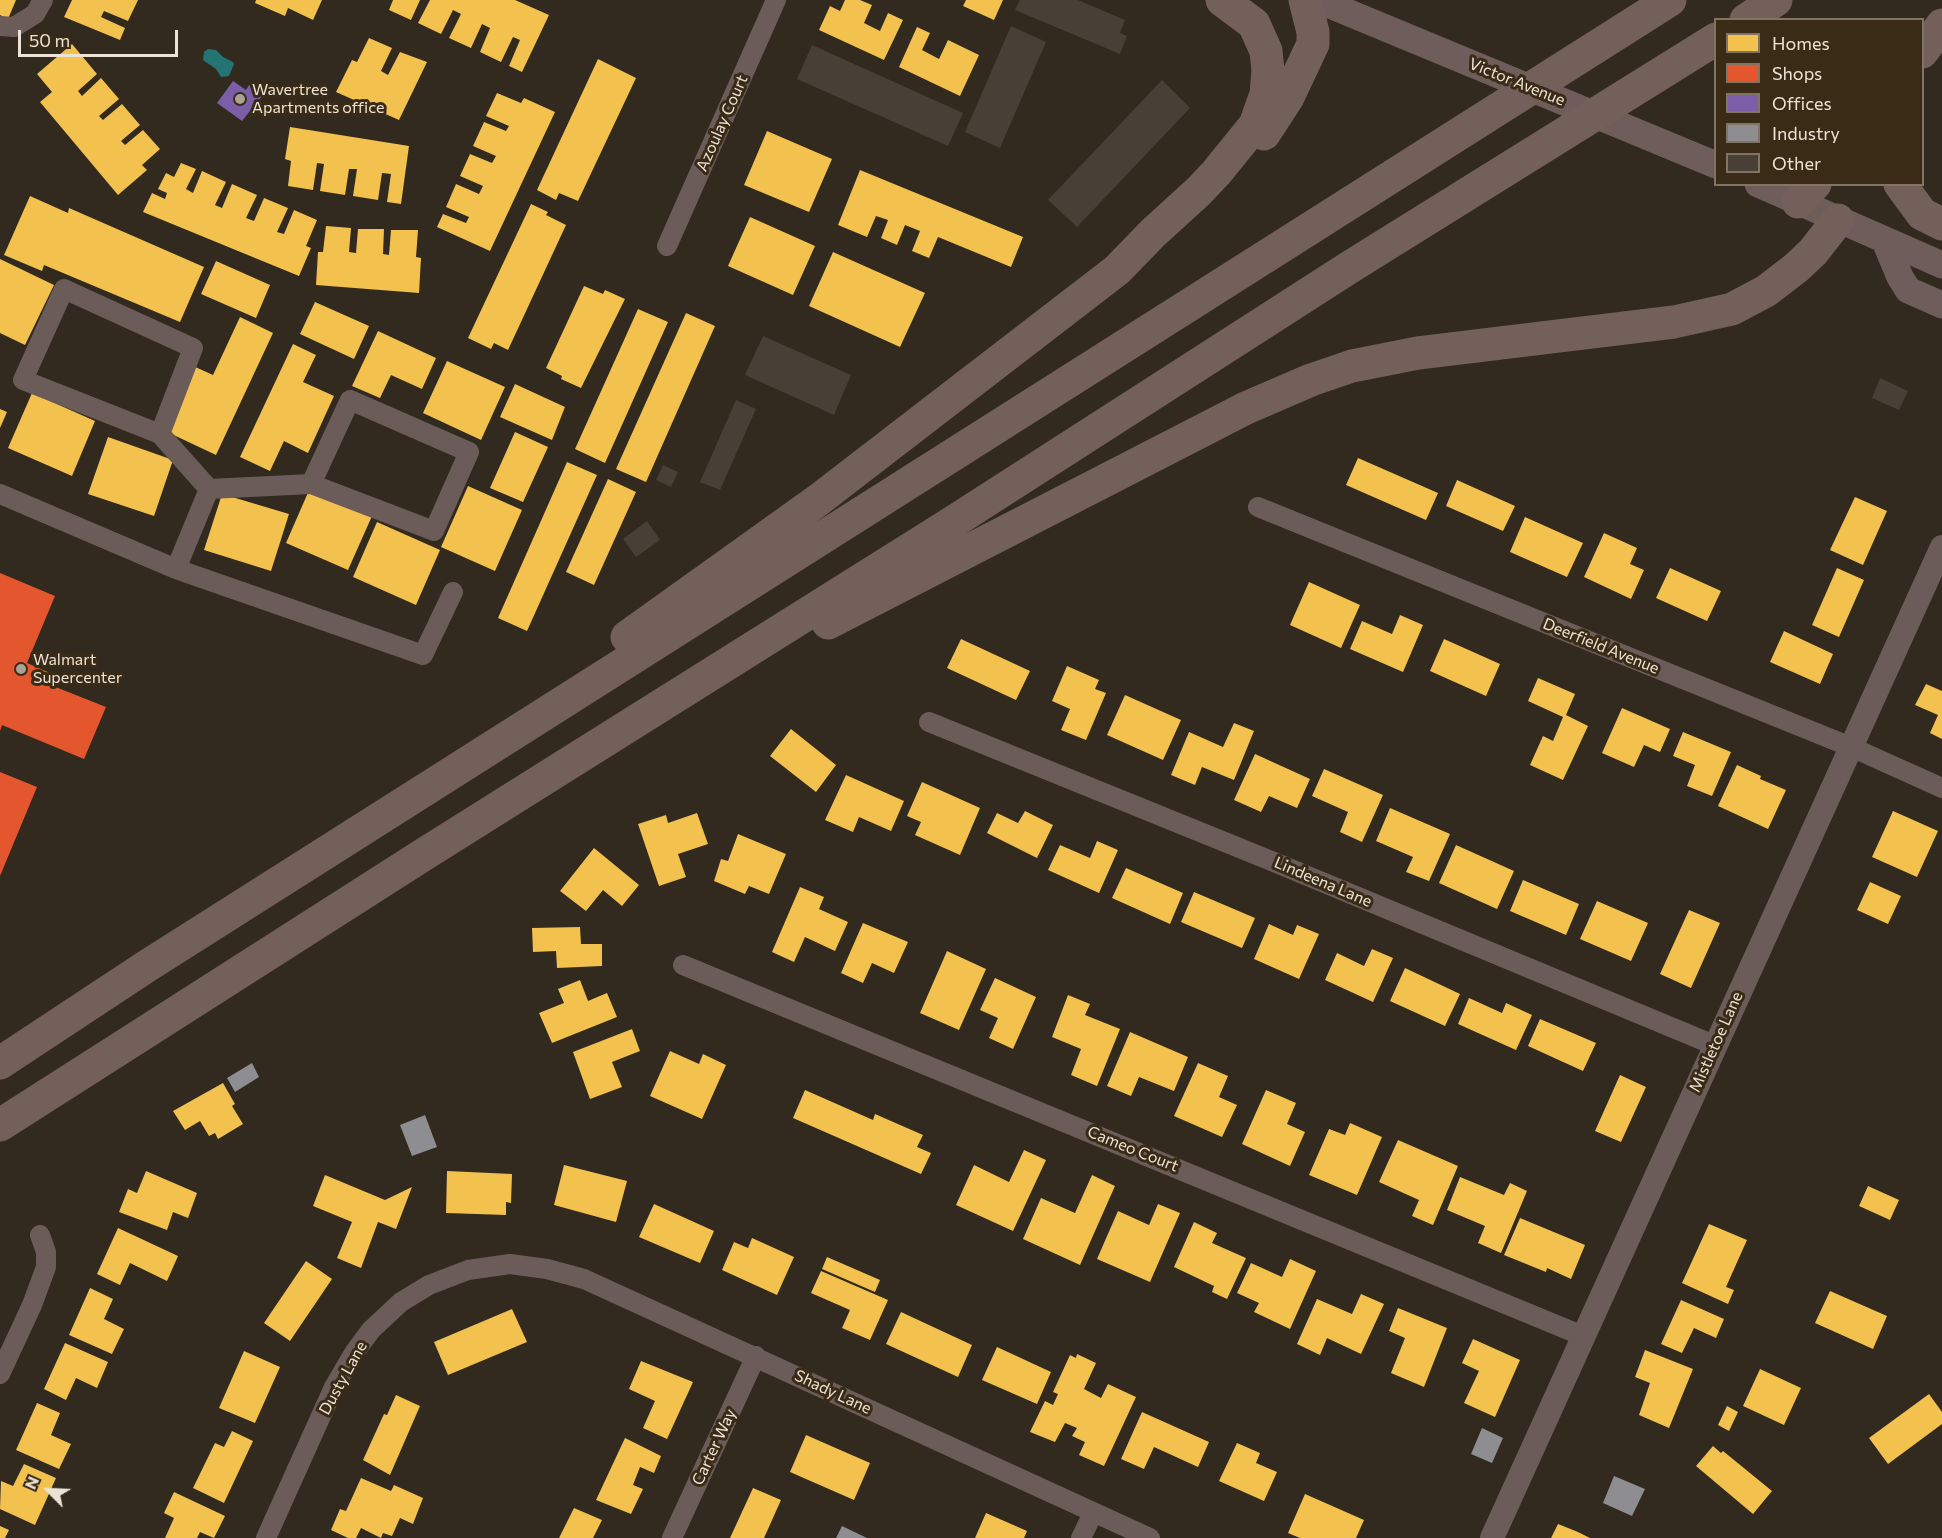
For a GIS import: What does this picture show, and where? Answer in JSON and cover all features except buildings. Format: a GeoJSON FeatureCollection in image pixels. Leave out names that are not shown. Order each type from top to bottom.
{"type":"FeatureCollection","features":[{"type":"Feature","properties":{"kind":"highway"},"geometry":{"type":"LineString","coordinates":[[1117,270],[1216,173],[1255,125],[1260,113],[1266,94],[1268,71],[1266,51],[1254,24],[1222,0]]}},
{"type":"Feature","properties":{"kind":"highway"},"geometry":{"type":"LineString","coordinates":[[541,715],[580,671],[817,501],[1117,270],[1162,241],[1211,197],[1255,147],[1272,123],[1288,97],[1314,44],[1305,0]]}},
{"type":"Feature","properties":{"kind":"highway"},"geometry":{"type":"LineString","coordinates":[[0,1063],[147,966],[541,715],[1670,0]]}},
{"type":"Feature","properties":{"kind":"highway"},"geometry":{"type":"LineString","coordinates":[[1749,18],[1776,0]]}},
{"type":"Feature","properties":{"kind":"highway"},"geometry":{"type":"LineString","coordinates":[[1924,34],[1942,17]]}},
{"type":"Feature","properties":{"kind":"highway"},"geometry":{"type":"LineString","coordinates":[[1924,51],[1942,25]]}},
{"type":"Feature","properties":{"kind":"highway"},"geometry":{"type":"LineString","coordinates":[[0,1125],[960,518],[1350,267],[1714,40]]}},
{"type":"Feature","properties":{"kind":"highway"},"geometry":{"type":"LineString","coordinates":[[1901,186],[1922,214],[1942,224]]}},
{"type":"Feature","properties":{"kind":"highway"},"geometry":{"type":"LineString","coordinates":[[742,655],[820,627],[1246,408],[1311,380],[1352,366],[1418,353],[1674,322],[1732,309],[1766,291],[1796,268],[1813,252],[1838,220]]}},
{"type":"Feature","properties":{"kind":"highway"},"geometry":{"type":"LineString","coordinates":[[0,1041],[97,981],[147,966]]}},
{"type":"Feature","properties":{"kind":"main road","name":"Victor Avenue"},"geometry":{"type":"LineString","coordinates":[[1318,0],[1714,164]]}},
{"type":"Feature","properties":{"kind":"main road"},"geometry":{"type":"LineString","coordinates":[[1769,186],[1806,193],[1838,220],[1942,265]]}},
{"type":"Feature","properties":{"kind":"main road"},"geometry":{"type":"LineString","coordinates":[[1885,241],[1908,290],[1942,305]]}},
{"type":"Feature","properties":{"kind":"street"},"geometry":{"type":"LineString","coordinates":[[0,26],[14,27],[35,14],[43,0]]}},
{"type":"Feature","properties":{"kind":"street","name":"Azoulay Court"},"geometry":{"type":"LineString","coordinates":[[667,246],[776,0]]}},
{"type":"Feature","properties":{"kind":"street"},"geometry":{"type":"LineString","coordinates":[[160,434],[193,348],[64,290],[23,380],[160,434],[209,489]]}},
{"type":"Feature","properties":{"kind":"street"},"geometry":{"type":"LineString","coordinates":[[209,489],[312,484],[434,531],[469,452],[351,399],[312,484]]}},
{"type":"Feature","properties":{"kind":"street"},"geometry":{"type":"LineString","coordinates":[[176,569],[209,489]]}},
{"type":"Feature","properties":{"kind":"street"},"geometry":{"type":"LineString","coordinates":[[0,494],[176,569],[423,656],[453,592]]}},
{"type":"Feature","properties":{"kind":"street","name":"Deerfield Avenue"},"geometry":{"type":"LineString","coordinates":[[1258,507],[1851,747],[1942,788]]}},
{"type":"Feature","properties":{"kind":"street","name":"Mistletoe Lane"},"geometry":{"type":"LineString","coordinates":[[1492,1538],[1714,1045],[1939,562]]}},
{"type":"Feature","properties":{"kind":"street","name":"Lindeena Lane"},"geometry":{"type":"LineString","coordinates":[[930,722],[1274,861],[1714,1045]]}},
{"type":"Feature","properties":{"kind":"street","name":"Cameo Court"},"geometry":{"type":"LineString","coordinates":[[683,965],[1583,1336]]}},
{"type":"Feature","properties":{"kind":"street"},"geometry":{"type":"LineString","coordinates":[[0,1374],[32,1305],[46,1268],[46,1252],[40,1235]]}},
{"type":"Feature","properties":{"kind":"street","name":"Shady Lane"},"geometry":{"type":"LineString","coordinates":[[510,1264],[556,1270],[584,1279],[1150,1538]]}},
{"type":"Feature","properties":{"kind":"street","name":"Dusty Lane"},"geometry":{"type":"LineString","coordinates":[[266,1538],[334,1387],[371,1330],[401,1302],[429,1284],[468,1270],[510,1264]]}},
{"type":"Feature","properties":{"kind":"street","name":"Carter Way"},"geometry":{"type":"LineString","coordinates":[[672,1538],[756,1356]]}},
{"type":"Feature","properties":{"kind":"street"},"geometry":{"type":"LineString","coordinates":[[1081,1538],[1093,1513]]}},
{"type":"Feature","properties":{"kind":"water"},"geometry":{"type":"Polygon","coordinates":[[[208,49],[216,50],[233,62],[229,76],[221,77],[216,69],[203,60],[204,52],[208,49]]]}},
{"type":"Feature","properties":{"kind":"place","name":"Wavertree Apartments office"},"geometry":{"type":"Point","coordinates":[240,99]}},
{"type":"Feature","properties":{"kind":"place","name":"Walmart Supercenter"},"geometry":{"type":"Point","coordinates":[21,669]}}]}
